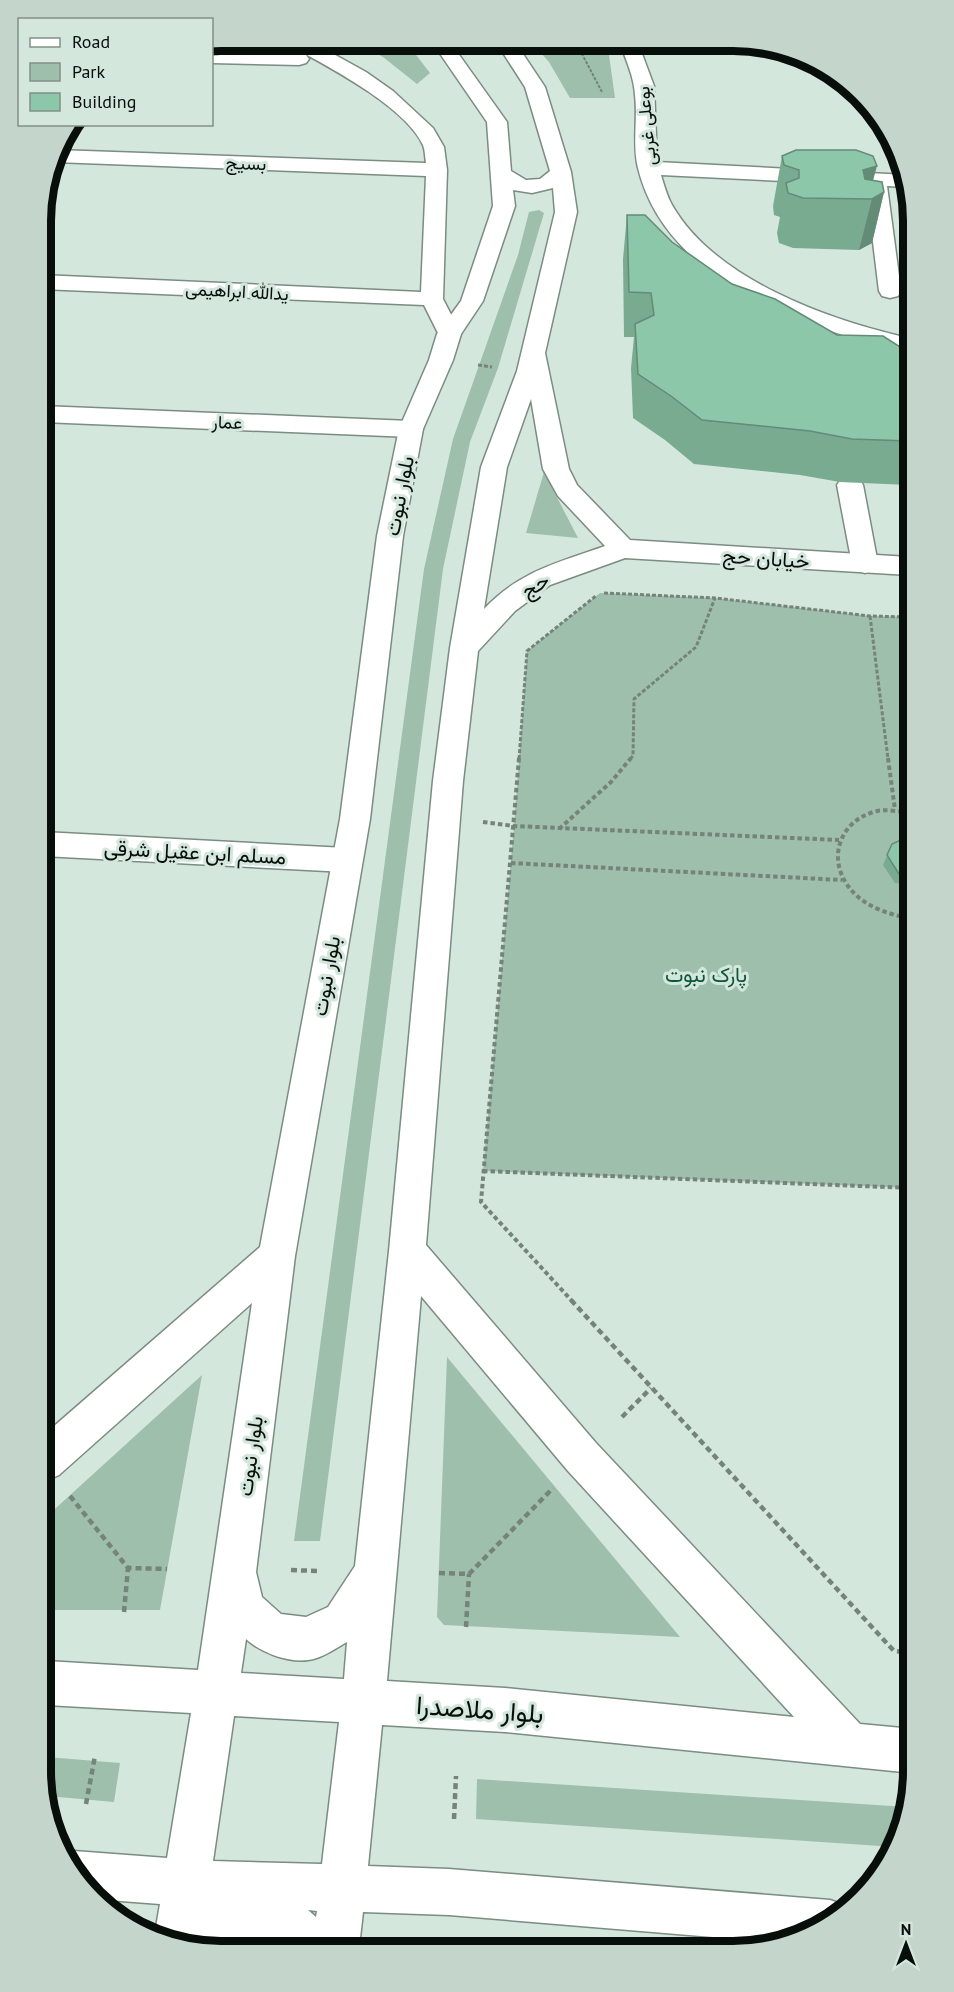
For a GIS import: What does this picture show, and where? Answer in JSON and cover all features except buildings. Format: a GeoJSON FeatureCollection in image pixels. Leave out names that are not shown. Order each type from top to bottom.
{"type":"FeatureCollection","features":[{"type":"Feature","properties":{"kind":"main road"},"geometry":{"type":"LineString","coordinates":[[213,57],[285,51]]}},
{"type":"Feature","properties":{"kind":"main road"},"geometry":{"type":"LineString","coordinates":[[299,51],[359,76],[386,95],[423,128],[434,147],[437,170],[432,299],[449,334]]}},
{"type":"Feature","properties":{"kind":"main road","name":"بلوار نبوت"},"geometry":{"type":"LineString","coordinates":[[178,1935],[235,1571],[277,1256],[355,819],[390,536],[411,429],[441,360],[449,334],[472,301],[504,206],[497,122],[447,51]]}},
{"type":"Feature","properties":{"kind":"main road"},"geometry":{"type":"LineString","coordinates":[[336,1941],[376,1572],[448,781],[464,648],[494,467],[529,371],[566,212],[561,172],[536,87],[511,51]]}},
{"type":"Feature","properties":{"kind":"main road","name":"بوعلی غربی"},"geometry":{"type":"LineString","coordinates":[[632,51],[644,86],[648,168],[664,211],[696,247],[740,282],[805,316],[869,338],[903,344]]}},
{"type":"Feature","properties":{"kind":"main road","name":"بسیج"},"geometry":{"type":"LineString","coordinates":[[64,156],[437,170]]}},
{"type":"Feature","properties":{"kind":"main road"},"geometry":{"type":"LineString","coordinates":[[648,168],[898,180]]}},
{"type":"Feature","properties":{"kind":"main road"},"geometry":{"type":"LineString","coordinates":[[502,173],[509,182],[529,187],[542,187],[554,181],[561,172]]}},
{"type":"Feature","properties":{"kind":"main road"},"geometry":{"type":"LineString","coordinates":[[876,178],[890,291]]}},
{"type":"Feature","properties":{"kind":"main road"},"geometry":{"type":"LineString","coordinates":[[504,206],[517,199],[537,196],[555,201],[566,212]]}},
{"type":"Feature","properties":{"kind":"main road","name":"یدالله ابراهیمی"},"geometry":{"type":"LineString","coordinates":[[51,282],[432,299]]}},
{"type":"Feature","properties":{"kind":"main road"},"geometry":{"type":"LineString","coordinates":[[534,348],[556,469],[567,490],[623,549]]}},
{"type":"Feature","properties":{"kind":"main road","name":"عمار"},"geometry":{"type":"LineString","coordinates":[[51,414],[411,429]]}},
{"type":"Feature","properties":{"kind":"main road"},"geometry":{"type":"LineString","coordinates":[[850,485],[865,564]]}},
{"type":"Feature","properties":{"kind":"main road","name":"خیابان حج"},"geometry":{"type":"LineString","coordinates":[[623,549],[903,566]]}},
{"type":"Feature","properties":{"kind":"main road","name":"حج"},"geometry":{"type":"LineString","coordinates":[[464,648],[505,604],[541,578],[623,549]]}},
{"type":"Feature","properties":{"kind":"main road","name":"مسلم ابن عقیل شرقی"},"geometry":{"type":"LineString","coordinates":[[51,844],[346,860]]}},
{"type":"Feature","properties":{"kind":"main road"},"geometry":{"type":"LineString","coordinates":[[407,1251],[582,1457],[848,1743]]}},
{"type":"Feature","properties":{"kind":"main road"},"geometry":{"type":"LineString","coordinates":[[51,1456],[277,1256]]}},
{"type":"Feature","properties":{"kind":"main road"},"geometry":{"type":"LineString","coordinates":[[235,1571],[244,1609],[271,1634],[308,1639],[343,1622],[376,1572]]}},
{"type":"Feature","properties":{"kind":"main road","name":"بلوار ملاصدرا"},"geometry":{"type":"LineString","coordinates":[[51,1683],[505,1710],[903,1749]]}},
{"type":"Feature","properties":{"kind":"main road"},"geometry":{"type":"LineString","coordinates":[[87,1875],[186,1883],[449,1892],[811,1921]]}},
{"type":"Feature","properties":{"kind":"main road"},"geometry":{"type":"LineString","coordinates":[[201,1940],[206,1932],[241,1914],[277,1916],[308,1941]]}},
{"type":"Feature","properties":{"kind":"path"},"geometry":{"type":"LineString","coordinates":[[580,51],[602,92]]}},
{"type":"Feature","properties":{"kind":"path"},"geometry":{"type":"LineString","coordinates":[[478,365],[498,368]]}},
{"type":"Feature","properties":{"kind":"path"},"geometry":{"type":"LineString","coordinates":[[903,617],[870,616],[715,598],[600,593],[527,651],[481,1202],[894,1651],[903,1652]]}},
{"type":"Feature","properties":{"kind":"path"},"geometry":{"type":"LineString","coordinates":[[559,828],[611,782],[633,756],[634,699],[696,647],[715,598]]}},
{"type":"Feature","properties":{"kind":"path"},"geometry":{"type":"LineString","coordinates":[[870,616],[895,810]]}},
{"type":"Feature","properties":{"kind":"path"},"geometry":{"type":"LineString","coordinates":[[903,811],[895,810],[861,817],[848,827],[839,840],[836,853],[837,866],[842,880],[855,896],[872,908],[903,918]]}},
{"type":"Feature","properties":{"kind":"path"},"geometry":{"type":"LineString","coordinates":[[481,822],[514,826],[839,840]]}},
{"type":"Feature","properties":{"kind":"path"},"geometry":{"type":"LineString","coordinates":[[511,863],[842,880]]}},
{"type":"Feature","properties":{"kind":"path"},"geometry":{"type":"LineString","coordinates":[[483,1171],[903,1188]]}},
{"type":"Feature","properties":{"kind":"path"},"geometry":{"type":"LineString","coordinates":[[622,1417],[651,1388]]}},
{"type":"Feature","properties":{"kind":"path"},"geometry":{"type":"LineString","coordinates":[[466,1627],[470,1574],[554,1488]]}},
{"type":"Feature","properties":{"kind":"path"},"geometry":{"type":"LineString","coordinates":[[69,1496],[128,1568],[124,1612]]}},
{"type":"Feature","properties":{"kind":"path"},"geometry":{"type":"LineString","coordinates":[[128,1568],[167,1569]]}},
{"type":"Feature","properties":{"kind":"path"},"geometry":{"type":"LineString","coordinates":[[291,1570],[317,1571]]}},
{"type":"Feature","properties":{"kind":"path"},"geometry":{"type":"LineString","coordinates":[[439,1573],[470,1574]]}},
{"type":"Feature","properties":{"kind":"path"},"geometry":{"type":"LineString","coordinates":[[86,1804],[95,1756]]}},
{"type":"Feature","properties":{"kind":"path"},"geometry":{"type":"LineString","coordinates":[[454,1819],[456,1776]]}},
{"type":"Feature","properties":{"kind":"green space"},"geometry":{"type":"Polygon","coordinates":[[[372,51],[413,51],[430,73],[417,84],[372,51]]]}},
{"type":"Feature","properties":{"kind":"green space"},"geometry":{"type":"Polygon","coordinates":[[[539,51],[607,51],[615,98],[570,98],[549,62],[539,51]]]}},
{"type":"Feature","properties":{"kind":"green space"},"geometry":{"type":"Polygon","coordinates":[[[539,210],[544,213],[498,368],[470,442],[443,569],[320,1541],[294,1541],[424,569],[453,439],[518,255],[529,212],[539,210]]]}},
{"type":"Feature","properties":{"kind":"green space"},"geometry":{"type":"Polygon","coordinates":[[[544,472],[578,538],[526,533],[544,472]]]}},
{"type":"Feature","properties":{"kind":"green space","name":"پارک نبوت"},"geometry":{"type":"Polygon","coordinates":[[[600,593],[715,598],[870,616],[903,617],[903,1188],[483,1171],[514,826],[527,651],[600,593]]]}},
{"type":"Feature","properties":{"kind":"green space"},"geometry":{"type":"Polygon","coordinates":[[[447,1357],[680,1637],[444,1625],[437,1617],[447,1357]]]}},
{"type":"Feature","properties":{"kind":"green space"},"geometry":{"type":"Polygon","coordinates":[[[202,1375],[160,1610],[51,1610],[51,1512],[202,1375]]]}},
{"type":"Feature","properties":{"kind":"green space"},"geometry":{"type":"Polygon","coordinates":[[[51,1757],[120,1763],[114,1802],[53,1797],[51,1757]]]}},
{"type":"Feature","properties":{"kind":"green space"},"geometry":{"type":"Polygon","coordinates":[[[477,1779],[899,1806],[885,1846],[476,1819],[477,1779]]]}}]}
